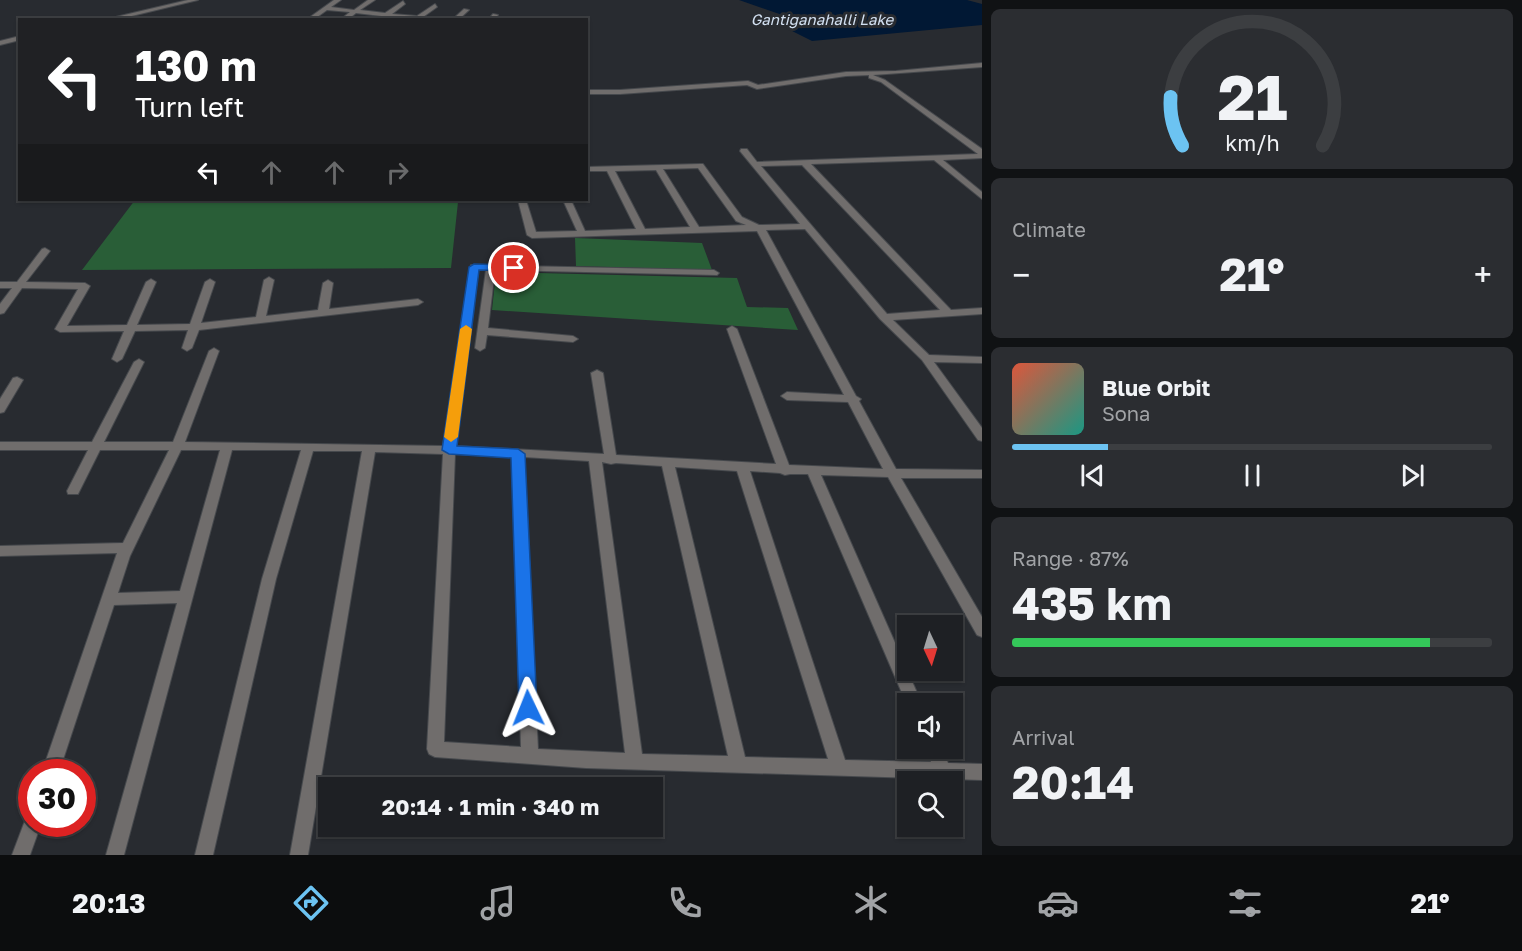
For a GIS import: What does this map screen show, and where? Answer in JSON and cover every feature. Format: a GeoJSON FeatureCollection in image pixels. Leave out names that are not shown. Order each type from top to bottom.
{"type":"FeatureCollection","features":[{"type":"Feature","properties":{"kind":"street"},"geometry":{"type":"LineString","coordinates":[[114,18],[195,0]]}},
{"type":"Feature","properties":{"kind":"street"},"geometry":{"type":"LineString","coordinates":[[311,18],[338,0]]}},
{"type":"Feature","properties":{"kind":"street"},"geometry":{"type":"LineString","coordinates":[[345,18],[372,0]]}},
{"type":"Feature","properties":{"kind":"street"},"geometry":{"type":"LineString","coordinates":[[383,18],[403,3]]}},
{"type":"Feature","properties":{"kind":"street"},"geometry":{"type":"LineString","coordinates":[[418,18],[435,6]]}},
{"type":"Feature","properties":{"kind":"street"},"geometry":{"type":"LineString","coordinates":[[326,8],[410,18]]}},
{"type":"Feature","properties":{"kind":"street"},"geometry":{"type":"LineString","coordinates":[[456,18],[466,10]]}},
{"type":"Feature","properties":{"kind":"street"},"geometry":{"type":"LineString","coordinates":[[0,43],[18,38]]}},
{"type":"Feature","properties":{"kind":"street"},"geometry":{"type":"LineString","coordinates":[[588,92],[620,93],[748,83],[757,87],[846,74],[982,65]]}},
{"type":"Feature","properties":{"kind":"street"},"geometry":{"type":"LineString","coordinates":[[864,74],[883,81],[982,155]]}},
{"type":"Feature","properties":{"kind":"street"},"geometry":{"type":"LineString","coordinates":[[744,151],[884,316],[926,358],[982,437]]}},
{"type":"Feature","properties":{"kind":"street"},"geometry":{"type":"LineString","coordinates":[[754,164],[982,155]]}},
{"type":"Feature","properties":{"kind":"street"},"geometry":{"type":"LineString","coordinates":[[936,158],[982,196]]}},
{"type":"Feature","properties":{"kind":"street"},"geometry":{"type":"LineString","coordinates":[[804,162],[949,314]]}},
{"type":"Feature","properties":{"kind":"street"},"geometry":{"type":"LineString","coordinates":[[588,170],[700,166],[739,219],[760,229],[813,328],[855,399],[893,475],[982,631]]}},
{"type":"Feature","properties":{"kind":"street"},"geometry":{"type":"LineString","coordinates":[[658,168],[696,229]]}},
{"type":"Feature","properties":{"kind":"street"},"geometry":{"type":"LineString","coordinates":[[610,169],[642,231]]}},
{"type":"Feature","properties":{"kind":"street"},"geometry":{"type":"LineString","coordinates":[[522,201],[532,235],[806,226]]}},
{"type":"Feature","properties":{"kind":"street"},"geometry":{"type":"LineString","coordinates":[[567,201],[582,233]]}},
{"type":"Feature","properties":{"kind":"street"},"geometry":{"type":"LineString","coordinates":[[0,311],[45,251]]}},
{"type":"Feature","properties":{"kind":"street"},"geometry":{"type":"LineString","coordinates":[[714,273],[474,267],[449,450],[435,749],[635,762],[738,763],[942,771],[937,759]]}},
{"type":"Feature","properties":{"kind":"street"},"geometry":{"type":"LineString","coordinates":[[480,348],[491,267]]}},
{"type":"Feature","properties":{"kind":"street"},"geometry":{"type":"LineString","coordinates":[[260,320],[269,280]]}},
{"type":"Feature","properties":{"kind":"street"},"geometry":{"type":"LineString","coordinates":[[117,359],[151,282]]}},
{"type":"Feature","properties":{"kind":"street"},"geometry":{"type":"LineString","coordinates":[[187,348],[210,282]]}},
{"type":"Feature","properties":{"kind":"street"},"geometry":{"type":"LineString","coordinates":[[323,313],[328,283]]}},
{"type":"Feature","properties":{"kind":"street"},"geometry":{"type":"LineString","coordinates":[[0,285],[85,286],[60,328],[194,327],[418,302]]}},
{"type":"Feature","properties":{"kind":"street"},"geometry":{"type":"LineString","coordinates":[[884,316],[982,311]]}},
{"type":"Feature","properties":{"kind":"street"},"geometry":{"type":"LineString","coordinates":[[732,329],[786,471]]}},
{"type":"Feature","properties":{"kind":"street"},"geometry":{"type":"LineString","coordinates":[[482,332],[573,339]]}},
{"type":"Feature","properties":{"kind":"street"},"geometry":{"type":"LineString","coordinates":[[54,759],[127,548],[177,446],[214,351]]}},
{"type":"Feature","properties":{"kind":"street"},"geometry":{"type":"LineString","coordinates":[[926,358],[982,360]]}},
{"type":"Feature","properties":{"kind":"street"},"geometry":{"type":"LineString","coordinates":[[73,491],[139,362]]}},
{"type":"Feature","properties":{"kind":"street"},"geometry":{"type":"LineString","coordinates":[[597,373],[611,460]]}},
{"type":"Feature","properties":{"kind":"street"},"geometry":{"type":"LineString","coordinates":[[0,409],[17,380]]}},
{"type":"Feature","properties":{"kind":"street"},"geometry":{"type":"LineString","coordinates":[[787,396],[855,399]]}},
{"type":"Feature","properties":{"kind":"street"},"geometry":{"type":"LineString","coordinates":[[0,446],[449,450],[786,471],[893,475],[982,474]]}},
{"type":"Feature","properties":{"kind":"street"},"geometry":{"type":"LineString","coordinates":[[115,855],[227,447]]}},
{"type":"Feature","properties":{"kind":"street"},"geometry":{"type":"LineString","coordinates":[[204,855],[269,579],[308,448]]}},
{"type":"Feature","properties":{"kind":"street"},"geometry":{"type":"LineString","coordinates":[[298,855],[369,449]]}},
{"type":"Feature","properties":{"kind":"street"},"geometry":{"type":"LineString","coordinates":[[518,454],[530,754]]}},
{"type":"Feature","properties":{"kind":"street"},"geometry":{"type":"LineString","coordinates":[[595,459],[635,762]]}},
{"type":"Feature","properties":{"kind":"street"},"geometry":{"type":"LineString","coordinates":[[668,464],[738,763]]}},
{"type":"Feature","properties":{"kind":"street"},"geometry":{"type":"LineString","coordinates":[[743,468],[839,767]]}},
{"type":"Feature","properties":{"kind":"street"},"geometry":{"type":"LineString","coordinates":[[813,472],[909,693]]}},
{"type":"Feature","properties":{"kind":"street"},"geometry":{"type":"LineString","coordinates":[[0,551],[127,548]]}},
{"type":"Feature","properties":{"kind":"street"},"geometry":{"type":"LineString","coordinates":[[109,599],[186,597]]}},
{"type":"Feature","properties":{"kind":"street"},"geometry":{"type":"LineString","coordinates":[[963,772],[982,772]]}},
{"type":"Feature","properties":{"kind":"street"},"geometry":{"type":"LineString","coordinates":[[21,855],[27,837]]}},
{"type":"Feature","properties":{"kind":"green space"},"geometry":{"type":"Polygon","coordinates":[[[134,201],[464,201],[458,202],[451,268],[82,270],[134,201]]]}},
{"type":"Feature","properties":{"kind":"green space"},"geometry":{"type":"Polygon","coordinates":[[[575,238],[702,243],[712,270],[576,266],[575,238]]]}},
{"type":"Feature","properties":{"kind":"green space"},"geometry":{"type":"Polygon","coordinates":[[[496,272],[737,278],[747,307],[788,308],[798,330],[492,310],[496,272]]]}},
{"type":"Feature","properties":{"kind":"water","name":"Gantiganahalli Lake"},"geometry":{"type":"Polygon","coordinates":[[[739,0],[967,0],[982,4],[982,25],[812,41],[790,30],[791,18],[739,0]]]}},
{"type":"Feature","properties":{"kind":"slow traffic"},"geometry":{"type":"LineString","coordinates":[[451,437],[466,329]]}},
{"type":"Feature","properties":{"kind":"route"},"geometry":{"type":"LineString","coordinates":[[514,268],[474,267],[449,450],[518,454],[528,708]]}}]}
